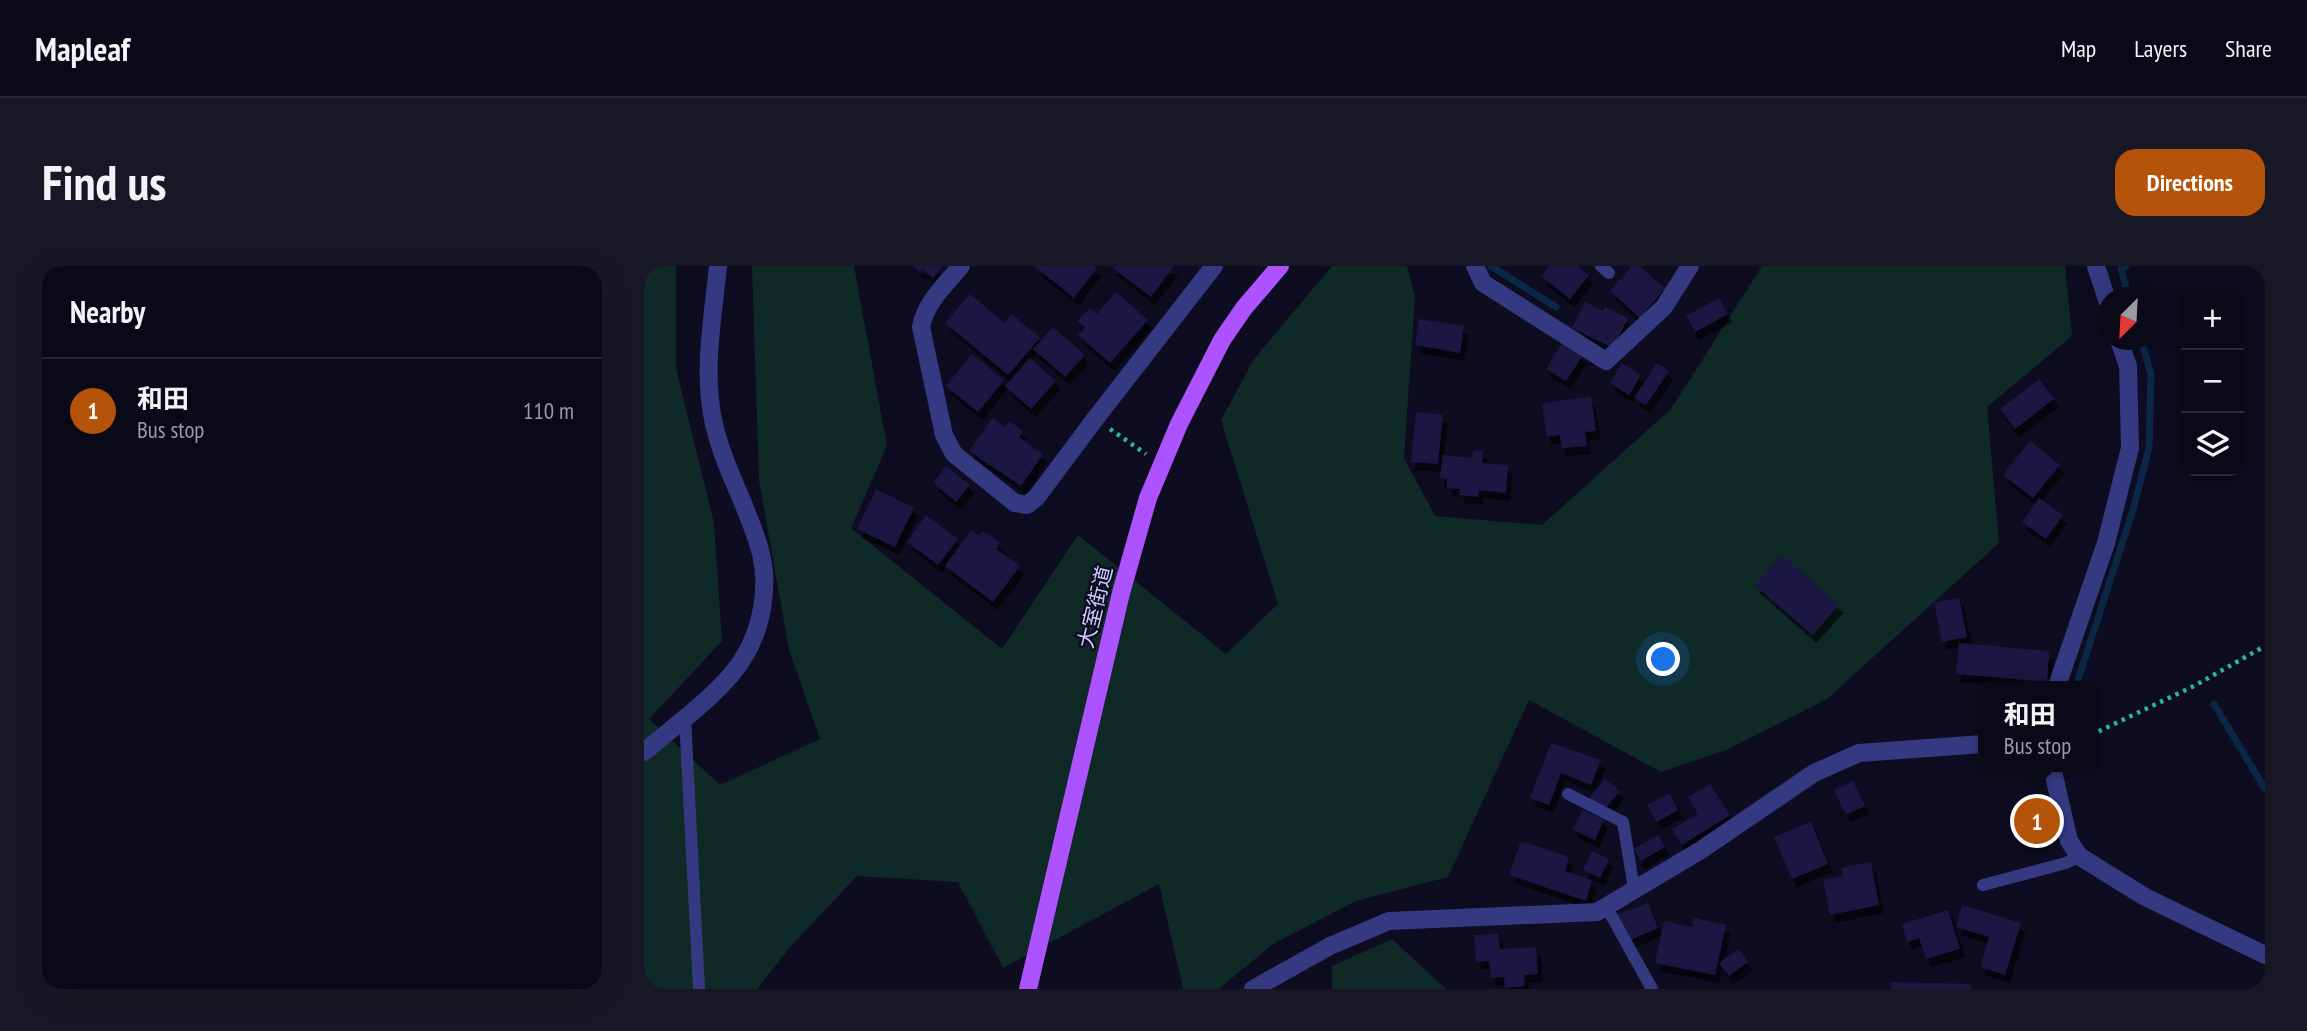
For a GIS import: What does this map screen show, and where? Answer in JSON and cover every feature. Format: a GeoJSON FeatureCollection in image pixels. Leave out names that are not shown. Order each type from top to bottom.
{"type":"FeatureCollection","features":[{"type":"Feature","properties":{"kind":"main road","name":"大室街道"},"geometry":{"type":"LineString","coordinates":[[1028,989],[1121,593],[1148,498],[1180,424],[1222,340],[1244,308],[1280,266]]}},
{"type":"Feature","properties":{"kind":"street"},"geometry":{"type":"LineString","coordinates":[[644,752],[720,685],[744,657],[759,621],[765,582],[761,554],[715,427],[709,397],[708,366],[718,266]]}},
{"type":"Feature","properties":{"kind":"street"},"geometry":{"type":"LineString","coordinates":[[961,266],[929,305],[921,327],[944,435],[954,454],[1015,503],[1027,505],[1037,498],[1214,266]]}},
{"type":"Feature","properties":{"kind":"street"},"geometry":{"type":"LineString","coordinates":[[1475,266],[1483,282],[1606,360],[1664,307],[1690,266]]}},
{"type":"Feature","properties":{"kind":"street"},"geometry":{"type":"LineString","coordinates":[[2096,266],[2103,287]]}},
{"type":"Feature","properties":{"kind":"street"},"geometry":{"type":"LineString","coordinates":[[2059,681],[2106,543],[2130,448],[2128,366],[2122,350]]}},
{"type":"Feature","properties":{"kind":"street"},"geometry":{"type":"LineString","coordinates":[[1253,989],[1330,946],[1389,921],[1597,912],[1701,850],[1814,772],[1859,753],[1978,744]]}},
{"type":"Feature","properties":{"kind":"street"},"geometry":{"type":"LineString","coordinates":[[2053,772],[2069,841],[2079,856],[2144,897],[2265,955]]}},
{"type":"Feature","properties":{"kind":"lane"},"geometry":{"type":"LineString","coordinates":[[685,717],[699,989]]}},
{"type":"Feature","properties":{"kind":"lane"},"geometry":{"type":"LineString","coordinates":[[1568,794],[1623,822],[1634,889]]}},
{"type":"Feature","properties":{"kind":"lane"},"geometry":{"type":"LineString","coordinates":[[1983,885],[2066,863],[2079,856]]}},
{"type":"Feature","properties":{"kind":"lane"},"geometry":{"type":"LineString","coordinates":[[1606,906],[1652,989]]}},
{"type":"Feature","properties":{"kind":"lane"},"geometry":{"type":"LineString","coordinates":[[1635,989],[1643,974]]}},
{"type":"Feature","properties":{"kind":"path"},"geometry":{"type":"LineString","coordinates":[[1095,419],[1149,456]]}},
{"type":"Feature","properties":{"kind":"path"},"geometry":{"type":"LineString","coordinates":[[2097,732],[2194,686],[2265,646]]}},
{"type":"Feature","properties":{"kind":"green space"},"geometry":{"type":"Polygon","coordinates":[[[644,266],[676,266],[676,368],[714,523],[722,641],[649,719],[720,785],[820,739],[789,650],[759,480],[752,266],[854,266],[887,446],[851,528],[1002,649],[1078,535],[1226,654],[1278,604],[1221,420],[1254,359],[1332,266],[1407,266],[1415,297],[1404,458],[1435,516],[1542,525],[1671,409],[1762,266],[2065,266],[2072,336],[1987,407],[1999,543],[1827,699],[1726,750],[1661,772],[1529,700],[1448,877],[1356,901],[1273,944],[1219,989],[1183,989],[1159,884],[1003,968],[958,882],[857,876],[790,947],[757,989],[644,989],[644,266]]]}},
{"type":"Feature","properties":{"kind":"green space"},"geometry":{"type":"Polygon","coordinates":[[[1392,939],[1446,989],[1332,989],[1332,966],[1392,939]]]}},
{"type":"Feature","properties":{"kind":"building"},"geometry":{"type":"Polygon","coordinates":[[[913,266],[943,266],[933,278],[913,266]]]}},
{"type":"Feature","properties":{"kind":"building"},"geometry":{"type":"Polygon","coordinates":[[[1034,266],[1094,266],[1097,268],[1074,298],[1034,266]]]}},
{"type":"Feature","properties":{"kind":"building"},"geometry":{"type":"Polygon","coordinates":[[[1110,266],[1174,266],[1151,297],[1110,266]]]}},
{"type":"Feature","properties":{"kind":"building"},"geometry":{"type":"Polygon","coordinates":[[[1549,266],[1577,266],[1589,275],[1570,299],[1541,276],[1549,266]]]}},
{"type":"Feature","properties":{"kind":"building"},"geometry":{"type":"Polygon","coordinates":[[[1632,266],[1639,266],[1665,288],[1640,318],[1610,291],[1632,266]]]}},
{"type":"Feature","properties":{"kind":"building"},"geometry":{"type":"Polygon","coordinates":[[[1116,292],[1148,320],[1110,363],[1078,335],[1085,327],[1077,321],[1090,308],[1097,314],[1116,292]]]}},
{"type":"Feature","properties":{"kind":"building"},"geometry":{"type":"Polygon","coordinates":[[[970,294],[1004,323],[1012,314],[1040,338],[1008,375],[945,323],[970,294]]]}},
{"type":"Feature","properties":{"kind":"building"},"geometry":{"type":"Polygon","coordinates":[[[1719,298],[1728,314],[1695,332],[1686,316],[1719,298]]]}},
{"type":"Feature","properties":{"kind":"building"},"geometry":{"type":"Polygon","coordinates":[[[1585,302],[1603,311],[1605,307],[1628,318],[1613,348],[1572,328],[1585,302]]]}},
{"type":"Feature","properties":{"kind":"building"},"geometry":{"type":"Polygon","coordinates":[[[1419,319],[1464,326],[1460,353],[1415,345],[1419,319]]]}},
{"type":"Feature","properties":{"kind":"building"},"geometry":{"type":"Polygon","coordinates":[[[1053,327],[1085,355],[1065,377],[1033,349],[1053,327]]]}},
{"type":"Feature","properties":{"kind":"building"},"geometry":{"type":"Polygon","coordinates":[[[1562,343],[1583,355],[1566,381],[1546,369],[1562,343]]]}},
{"type":"Feature","properties":{"kind":"building"},"geometry":{"type":"Polygon","coordinates":[[[972,354],[1004,380],[978,412],[946,386],[972,354]]]}},
{"type":"Feature","properties":{"kind":"building"},"geometry":{"type":"Polygon","coordinates":[[[1030,358],[1056,381],[1031,409],[1005,386],[1030,358]]]}},
{"type":"Feature","properties":{"kind":"building"},"geometry":{"type":"Polygon","coordinates":[[[1622,363],[1641,375],[1629,395],[1610,383],[1622,363]]]}},
{"type":"Feature","properties":{"kind":"building"},"geometry":{"type":"Polygon","coordinates":[[[1657,363],[1669,371],[1646,405],[1634,398],[1657,363]]]}},
{"type":"Feature","properties":{"kind":"building"},"geometry":{"type":"Polygon","coordinates":[[[2039,379],[2054,399],[2015,429],[2000,409],[2039,379]]]}},
{"type":"Feature","properties":{"kind":"building"},"geometry":{"type":"Polygon","coordinates":[[[1591,397],[1596,431],[1585,432],[1587,446],[1562,448],[1560,435],[1547,437],[1542,403],[1591,397]]]}},
{"type":"Feature","properties":{"kind":"building"},"geometry":{"type":"Polygon","coordinates":[[[1416,412],[1443,415],[1438,464],[1411,462],[1416,412]]]}},
{"type":"Feature","properties":{"kind":"building"},"geometry":{"type":"Polygon","coordinates":[[[992,418],[1005,427],[1009,421],[1023,431],[1019,437],[1043,454],[1021,486],[969,451],[992,418]]]}},
{"type":"Feature","properties":{"kind":"building"},"geometry":{"type":"Polygon","coordinates":[[[2030,441],[2060,465],[2033,498],[2003,475],[2030,441]]]}},
{"type":"Feature","properties":{"kind":"building"},"geometry":{"type":"Polygon","coordinates":[[[1473,450],[1483,451],[1482,463],[1508,465],[1506,493],[1479,490],[1478,497],[1459,495],[1460,489],[1447,488],[1447,479],[1440,478],[1443,455],[1472,458],[1473,450]]]}},
{"type":"Feature","properties":{"kind":"building"},"geometry":{"type":"Polygon","coordinates":[[[946,466],[970,485],[956,502],[933,483],[946,466]]]}},
{"type":"Feature","properties":{"kind":"building"},"geometry":{"type":"Polygon","coordinates":[[[876,489],[914,508],[895,547],[857,529],[876,489]]]}},
{"type":"Feature","properties":{"kind":"building"},"geometry":{"type":"Polygon","coordinates":[[[2039,498],[2063,515],[2046,539],[2022,522],[2039,498]]]}},
{"type":"Feature","properties":{"kind":"building"},"geometry":{"type":"Polygon","coordinates":[[[926,515],[958,539],[938,565],[907,542],[926,515]]]}},
{"type":"Feature","properties":{"kind":"building"},"geometry":{"type":"Polygon","coordinates":[[[971,530],[979,536],[983,531],[1000,543],[996,549],[1020,566],[993,602],[945,566],[971,530]]]}},
{"type":"Feature","properties":{"kind":"building"},"geometry":{"type":"Polygon","coordinates":[[[1782,555],[1839,605],[1812,635],[1755,585],[1782,555]]]}},
{"type":"Feature","properties":{"kind":"building"},"geometry":{"type":"Polygon","coordinates":[[[1959,598],[1967,637],[1942,642],[1934,603],[1959,598]]]}},
{"type":"Feature","properties":{"kind":"building"},"geometry":{"type":"Polygon","coordinates":[[[1959,643],[2049,651],[2047,681],[1956,674],[1959,643]]]}},
{"type":"Feature","properties":{"kind":"building"},"geometry":{"type":"Polygon","coordinates":[[[1551,743],[1601,760],[1591,785],[1561,773],[1549,805],[1530,798],[1551,743]]]}},
{"type":"Feature","properties":{"kind":"building"},"geometry":{"type":"Polygon","coordinates":[[[1605,779],[1620,791],[1604,810],[1589,798],[1605,779]]]}},
{"type":"Feature","properties":{"kind":"building"},"geometry":{"type":"Polygon","coordinates":[[[1853,781],[1865,806],[1846,815],[1834,790],[1853,781]]]}},
{"type":"Feature","properties":{"kind":"building"},"geometry":{"type":"Polygon","coordinates":[[[1710,784],[1730,815],[1682,845],[1672,829],[1698,814],[1688,797],[1710,784]]]}},
{"type":"Feature","properties":{"kind":"building"},"geometry":{"type":"Polygon","coordinates":[[[1669,793],[1678,810],[1657,822],[1647,805],[1669,793]]]}},
{"type":"Feature","properties":{"kind":"building"},"geometry":{"type":"Polygon","coordinates":[[[1582,810],[1604,819],[1595,840],[1573,830],[1582,810]]]}},
{"type":"Feature","properties":{"kind":"building"},"geometry":{"type":"Polygon","coordinates":[[[1811,822],[1828,864],[1792,879],[1774,837],[1811,822]]]}},
{"type":"Feature","properties":{"kind":"building"},"geometry":{"type":"Polygon","coordinates":[[[1658,835],[1665,847],[1641,861],[1634,849],[1658,835]]]}},
{"type":"Feature","properties":{"kind":"building"},"geometry":{"type":"Polygon","coordinates":[[[1521,841],[1569,857],[1565,871],[1592,880],[1586,901],[1509,875],[1521,841]]]}},
{"type":"Feature","properties":{"kind":"building"},"geometry":{"type":"Polygon","coordinates":[[[1592,851],[1609,859],[1600,878],[1583,870],[1592,851]]]}},
{"type":"Feature","properties":{"kind":"building"},"geometry":{"type":"Polygon","coordinates":[[[1871,862],[1879,905],[1830,915],[1823,880],[1843,876],[1841,868],[1871,862]]]}},
{"type":"Feature","properties":{"kind":"building"},"geometry":{"type":"Polygon","coordinates":[[[1648,903],[1658,928],[1628,941],[1617,915],[1648,903]]]}},
{"type":"Feature","properties":{"kind":"building"},"geometry":{"type":"Polygon","coordinates":[[[1962,905],[2021,923],[2005,975],[1980,967],[1989,937],[1956,927],[1962,905]]]}},
{"type":"Feature","properties":{"kind":"building"},"geometry":{"type":"Polygon","coordinates":[[[1948,910],[1960,949],[1926,959],[1919,938],[1907,942],[1902,924],[1948,910]]]}},
{"type":"Feature","properties":{"kind":"building"},"geometry":{"type":"Polygon","coordinates":[[[1694,918],[1726,925],[1715,975],[1655,963],[1664,921],[1692,927],[1694,918]]]}},
{"type":"Feature","properties":{"kind":"building"},"geometry":{"type":"Polygon","coordinates":[[[1498,934],[1500,949],[1536,947],[1538,974],[1524,975],[1525,986],[1505,988],[1504,977],[1491,978],[1489,961],[1476,962],[1474,935],[1498,934]]]}},
{"type":"Feature","properties":{"kind":"building"},"geometry":{"type":"Polygon","coordinates":[[[1738,949],[1748,962],[1729,976],[1719,963],[1738,949]]]}},
{"type":"Feature","properties":{"kind":"building"},"geometry":{"type":"Polygon","coordinates":[[[1891,982],[1971,984],[1971,989],[1891,989],[1891,982]]]}},
{"type":"Feature","properties":{"kind":"waterway"},"geometry":{"type":"LineString","coordinates":[[1491,266],[1556,307]]}},
{"type":"Feature","properties":{"kind":"waterway"},"geometry":{"type":"LineString","coordinates":[[2126,266],[2121,269],[2126,287]]}},
{"type":"Feature","properties":{"kind":"waterway"},"geometry":{"type":"LineString","coordinates":[[2078,681],[2133,510],[2149,447],[2151,374],[2144,350]]}},
{"type":"Feature","properties":{"kind":"waterway"},"geometry":{"type":"LineString","coordinates":[[2214,704],[2265,789]]}},
{"type":"Feature","properties":{"kind":"place","name":"和田"},"geometry":{"type":"Point","coordinates":[2037,821]}}]}
